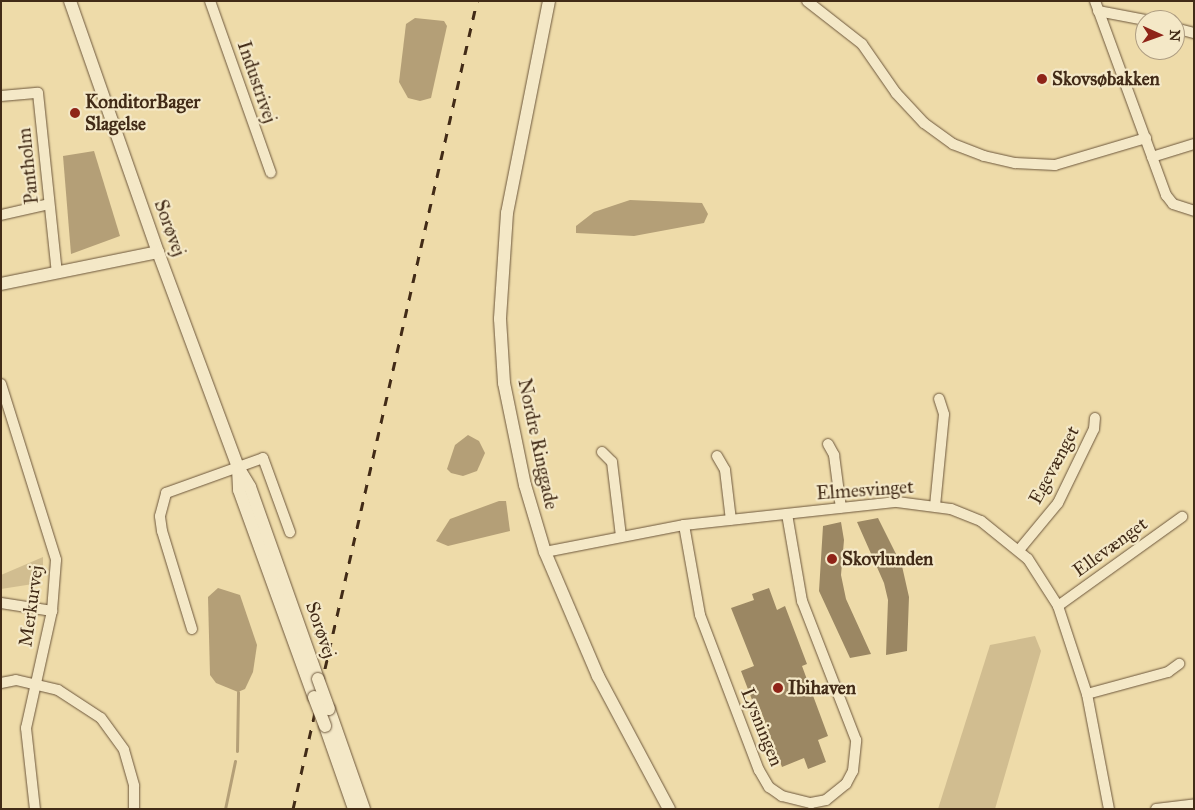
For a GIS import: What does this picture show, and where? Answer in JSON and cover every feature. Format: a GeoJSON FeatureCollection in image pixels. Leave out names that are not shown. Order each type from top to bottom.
{"type":"FeatureCollection","features":[{"type":"Feature","properties":{"kind":"street","name":"Sorøvej"},"geometry":{"type":"LineString","coordinates":[[70,1],[158,252],[238,467],[250,487],[364,809]]}},
{"type":"Feature","properties":{"kind":"street","name":"Industrivej"},"geometry":{"type":"LineString","coordinates":[[210,1],[271,173]]}},
{"type":"Feature","properties":{"kind":"street","name":"Nordre Ringgade"},"geometry":{"type":"LineString","coordinates":[[549,1],[506,213],[500,318],[510,423],[545,552],[594,668],[669,809]]}},
{"type":"Feature","properties":{"kind":"street"},"geometry":{"type":"LineString","coordinates":[[807,1],[862,44],[896,93],[924,123],[968,150],[1016,163],[1055,165],[1146,138]]}},
{"type":"Feature","properties":{"kind":"street"},"geometry":{"type":"LineString","coordinates":[[1097,6],[1166,195],[1173,204],[1194,211]]}},
{"type":"Feature","properties":{"kind":"street"},"geometry":{"type":"LineString","coordinates":[[1097,6],[1135,17]]}},
{"type":"Feature","properties":{"kind":"street","name":"Pantholm"},"geometry":{"type":"LineString","coordinates":[[1,96],[38,93],[57,273]]}},
{"type":"Feature","properties":{"kind":"street"},"geometry":{"type":"LineString","coordinates":[[1152,157],[1194,144]]}},
{"type":"Feature","properties":{"kind":"street"},"geometry":{"type":"LineString","coordinates":[[1,215],[49,204]]}},
{"type":"Feature","properties":{"kind":"street"},"geometry":{"type":"LineString","coordinates":[[1,284],[158,252]]}},
{"type":"Feature","properties":{"kind":"street","name":"Merkurvej"},"geometry":{"type":"LineString","coordinates":[[1,384],[52,542],[56,580],[52,611],[34,684],[26,745],[35,809]]}},
{"type":"Feature","properties":{"kind":"street"},"geometry":{"type":"LineString","coordinates":[[935,506],[944,414],[939,399]]}},
{"type":"Feature","properties":{"kind":"street","name":"Egevænget"},"geometry":{"type":"LineString","coordinates":[[1019,550],[1058,502],[1094,429],[1095,418]]}},
{"type":"Feature","properties":{"kind":"street"},"geometry":{"type":"LineString","coordinates":[[828,444],[834,455],[841,508]]}},
{"type":"Feature","properties":{"kind":"street"},"geometry":{"type":"LineString","coordinates":[[602,452],[612,462],[620,536]]}},
{"type":"Feature","properties":{"kind":"street"},"geometry":{"type":"LineString","coordinates":[[717,456],[725,470],[731,520]]}},
{"type":"Feature","properties":{"kind":"street"},"geometry":{"type":"LineString","coordinates":[[192,629],[162,531],[160,516],[166,493],[263,458],[290,532]]}},
{"type":"Feature","properties":{"kind":"street","name":"Sorøvej"},"geometry":{"type":"LineString","coordinates":[[238,467],[239,490],[354,809]]}},
{"type":"Feature","properties":{"kind":"street","name":"Elmesvinget"},"geometry":{"type":"LineString","coordinates":[[545,552],[620,536],[684,526],[897,502],[935,506],[981,521],[1019,550],[1043,577],[1058,606],[1087,694],[1109,809]]}},
{"type":"Feature","properties":{"kind":"street","name":"Lysningen"},"geometry":{"type":"LineString","coordinates":[[684,526],[700,614],[759,770],[769,787],[782,796],[811,803],[826,800],[846,784],[853,771],[856,740],[802,601],[787,514]]}},
{"type":"Feature","properties":{"kind":"street","name":"Ellevænget"},"geometry":{"type":"LineString","coordinates":[[1058,606],[1182,517]]}},
{"type":"Feature","properties":{"kind":"street"},"geometry":{"type":"LineString","coordinates":[[1,603],[52,611]]}},
{"type":"Feature","properties":{"kind":"street"},"geometry":{"type":"LineString","coordinates":[[1087,694],[1168,672],[1179,664]]}},
{"type":"Feature","properties":{"kind":"street"},"geometry":{"type":"LineString","coordinates":[[1,683],[16,680],[34,684],[81,702],[113,732],[130,767],[134,809]]}},
{"type":"Feature","properties":{"kind":"street"},"geometry":{"type":"LineString","coordinates":[[1156,809],[1194,804]]}},
{"type":"Feature","properties":{"kind":"shaded area"},"geometry":{"type":"Polygon","coordinates":[[[415,18],[444,21],[447,26],[431,98],[420,101],[408,98],[399,82],[406,24],[415,18]]]}},
{"type":"Feature","properties":{"kind":"shaded area"},"geometry":{"type":"Polygon","coordinates":[[[94,151],[120,236],[71,254],[63,156],[94,151]]]}},
{"type":"Feature","properties":{"kind":"shaded area"},"geometry":{"type":"Polygon","coordinates":[[[630,200],[702,203],[708,214],[704,223],[634,236],[576,233],[576,226],[594,212],[630,200]]]}},
{"type":"Feature","properties":{"kind":"shaded area"},"geometry":{"type":"Polygon","coordinates":[[[468,435],[479,441],[485,453],[477,471],[463,476],[451,473],[447,469],[455,445],[468,435]]]}},
{"type":"Feature","properties":{"kind":"shaded area"},"geometry":{"type":"Polygon","coordinates":[[[499,501],[506,501],[510,531],[448,546],[436,541],[450,519],[499,501]]]}},
{"type":"Feature","properties":{"kind":"shaded area"},"geometry":{"type":"Polygon","coordinates":[[[43,557],[43,571],[33,584],[1,589],[1,575],[43,557]]]}},
{"type":"Feature","properties":{"kind":"shaded area"},"geometry":{"type":"Polygon","coordinates":[[[218,588],[240,595],[257,645],[253,672],[245,689],[238,692],[216,683],[210,675],[208,597],[218,588]]]}},
{"type":"Feature","properties":{"kind":"shaded area"},"geometry":{"type":"Polygon","coordinates":[[[1035,636],[1041,651],[995,809],[938,809],[990,645],[1035,636]]]}},
{"type":"Feature","properties":{"kind":"building"},"geometry":{"type":"Polygon","coordinates":[[[878,518],[902,566],[909,597],[907,651],[886,655],[888,600],[884,583],[857,522],[878,518]]]}},
{"type":"Feature","properties":{"kind":"building"},"geometry":{"type":"Polygon","coordinates":[[[841,522],[844,540],[841,575],[846,599],[871,654],[850,658],[819,591],[823,526],[841,522]]]}},
{"type":"Feature","properties":{"kind":"building","name":"Ibihaven"},"geometry":{"type":"Polygon","coordinates":[[[769,588],[777,610],[785,606],[807,664],[802,666],[828,736],[818,740],[826,762],[808,769],[804,758],[782,767],[758,703],[754,705],[741,671],[754,666],[731,608],[754,600],[752,594],[769,588]]]}},
{"type":"Feature","properties":{"kind":"waterway"},"geometry":{"type":"LineString","coordinates":[[237,751],[238,692]]}},
{"type":"Feature","properties":{"kind":"waterway"},"geometry":{"type":"LineString","coordinates":[[225,809],[235,761]]}},
{"type":"Feature","properties":{"kind":"railway"},"geometry":{"type":"LineString","coordinates":[[293,809],[477,1]]}},
{"type":"Feature","properties":{"kind":"place","name":"Skovsøbakken"},"geometry":{"type":"Point","coordinates":[1042,79]}},
{"type":"Feature","properties":{"kind":"place","name":"KonditorBager Slagelse"},"geometry":{"type":"Point","coordinates":[75,113]}},
{"type":"Feature","properties":{"kind":"place","name":"Skovlunden"},"geometry":{"type":"Point","coordinates":[832,559]}},
{"type":"Feature","properties":{"kind":"place","name":"Ibihaven"},"geometry":{"type":"Point","coordinates":[778,688]}}]}
